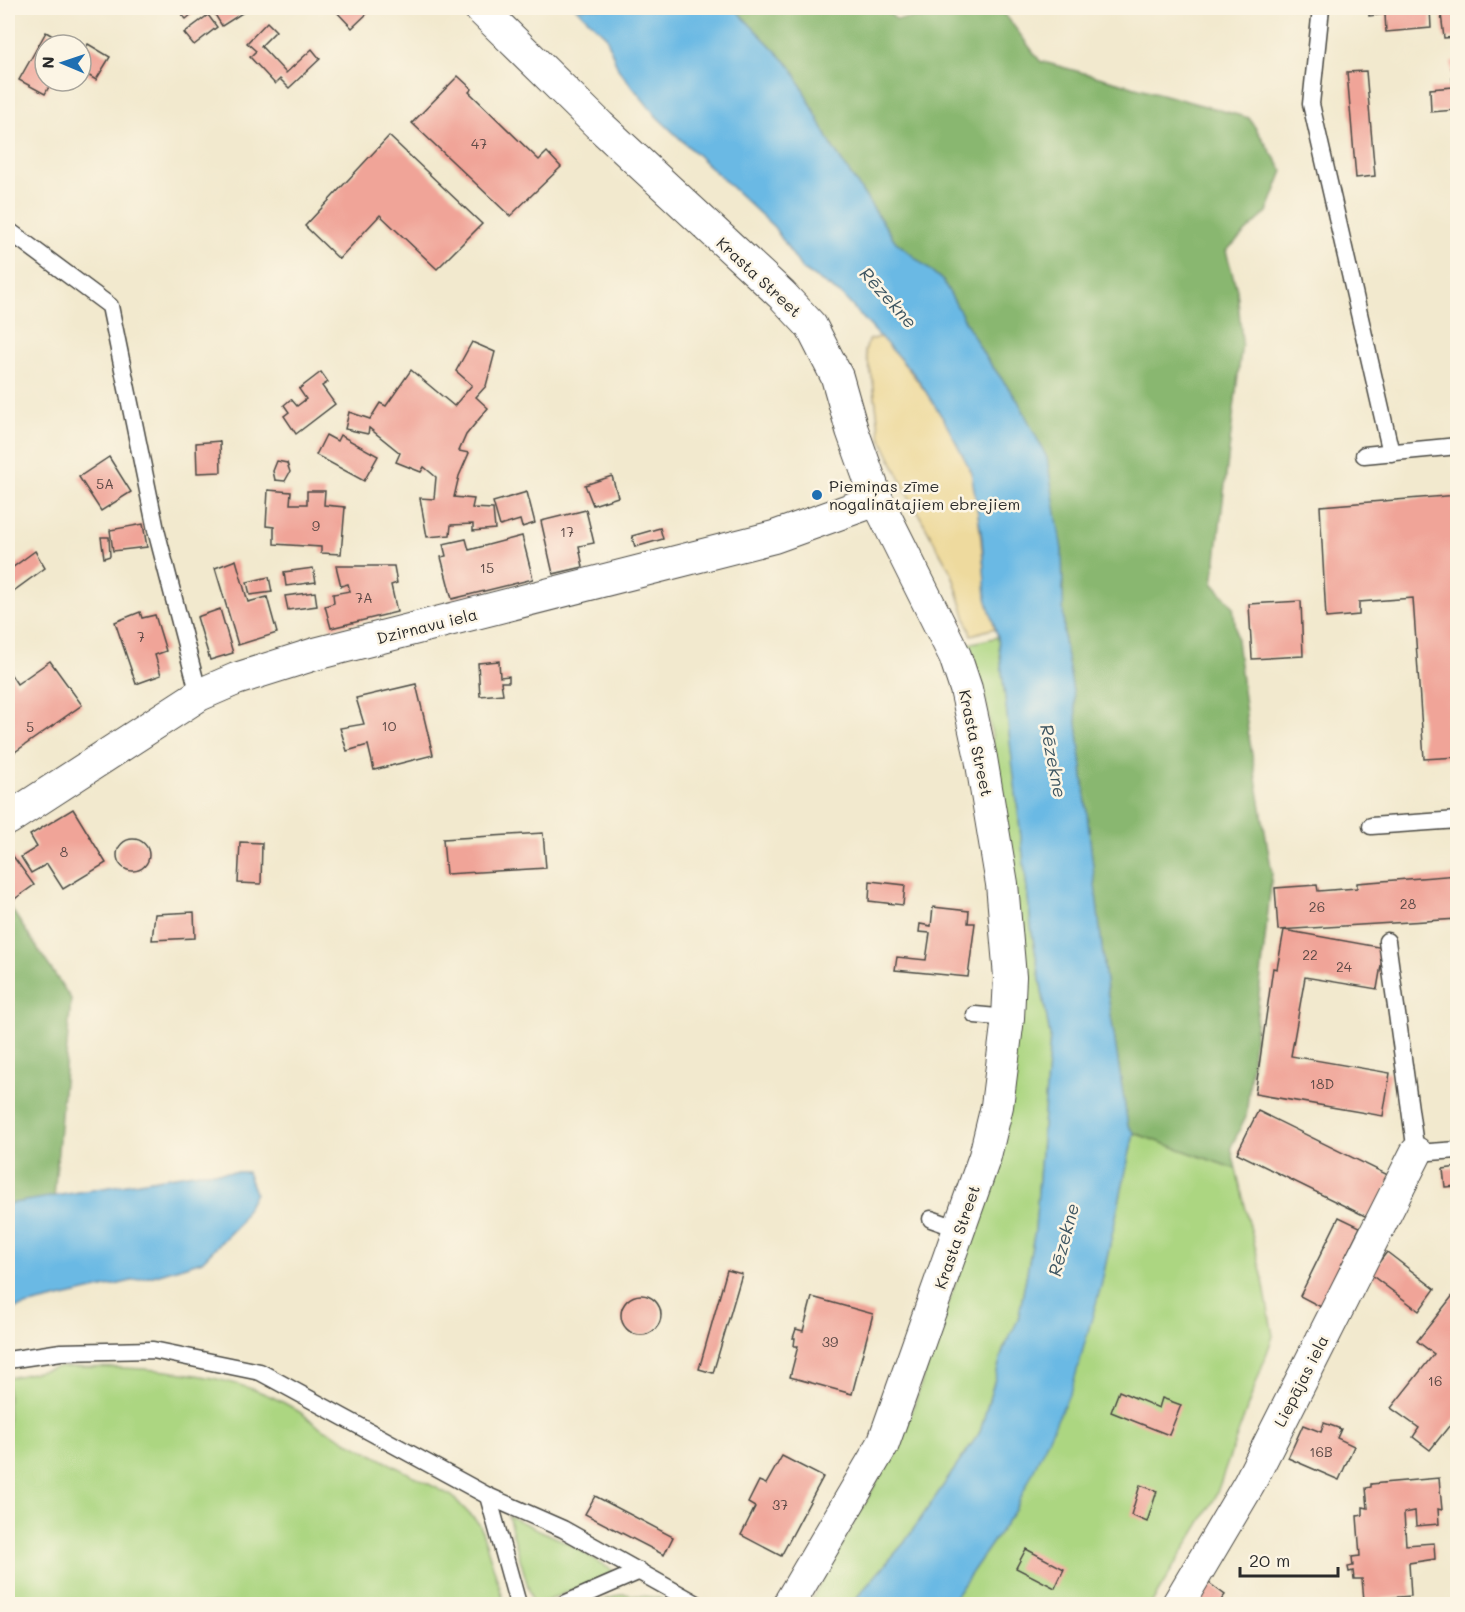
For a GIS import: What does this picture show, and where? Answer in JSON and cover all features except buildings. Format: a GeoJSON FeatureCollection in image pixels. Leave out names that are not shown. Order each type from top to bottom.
{"type":"FeatureCollection","features":[{"type":"Feature","properties":{"kind":"street","name":"Krasta Street"},"geometry":{"type":"LineString","coordinates":[[480,8],[600,126],[782,295],[811,326],[837,377],[852,430],[877,500],[955,656],[966,690],[1002,884],[1010,977],[1008,1018],[997,1106],[985,1156],[945,1224],[883,1444],[789,1605]]}},
{"type":"Feature","properties":{"kind":"street","name":"Dzirnavu iela"},"geometry":{"type":"LineString","coordinates":[[8,819],[199,695],[236,679],[315,654],[774,537],[877,500]]}},
{"type":"Feature","properties":{"kind":"street","name":"Liepājas iela"},"geometry":{"type":"LineString","coordinates":[[1178,1605],[1249,1484],[1416,1153]]}},
{"type":"Feature","properties":{"kind":"lane"},"geometry":{"type":"LineString","coordinates":[[1322,8],[1311,104],[1391,453]]}},
{"type":"Feature","properties":{"kind":"lane"},"geometry":{"type":"LineString","coordinates":[[8,230],[110,306],[156,530],[199,695]]}},
{"type":"Feature","properties":{"kind":"lane"},"geometry":{"type":"LineString","coordinates":[[1364,455],[1458,446]]}},
{"type":"Feature","properties":{"kind":"lane"},"geometry":{"type":"LineString","coordinates":[[1371,826],[1458,820]]}},
{"type":"Feature","properties":{"kind":"lane"},"geometry":{"type":"LineString","coordinates":[[1387,941],[1416,1153],[1458,1150]]}},
{"type":"Feature","properties":{"kind":"lane"},"geometry":{"type":"LineString","coordinates":[[975,1015],[1008,1018]]}},
{"type":"Feature","properties":{"kind":"lane"},"geometry":{"type":"LineString","coordinates":[[8,1360],[61,1352],[153,1350],[260,1372],[488,1496],[563,1529],[697,1605]]}},
{"type":"Feature","properties":{"kind":"lane"},"geometry":{"type":"LineString","coordinates":[[488,1496],[518,1605]]}},
{"type":"Feature","properties":{"kind":"lane"},"geometry":{"type":"LineString","coordinates":[[564,1605],[640,1571]]}},
{"type":"Feature","properties":{"kind":"green space"},"geometry":{"type":"Polygon","coordinates":[[[734,8],[882,8],[896,19],[1004,13],[1040,61],[1249,118],[1283,171],[1267,212],[1226,251],[1237,290],[1242,342],[1213,584],[1233,606],[1248,731],[1272,873],[1246,1117],[1231,1147],[1236,1169],[1134,1133],[1128,1127],[1106,983],[1074,697],[1064,641],[1062,550],[1018,401],[984,355],[943,281],[895,241],[833,148],[792,68],[734,8]]]}},
{"type":"Feature","properties":{"kind":"green space"},"geometry":{"type":"Polygon","coordinates":[[[998,637],[1032,933],[1050,1036],[1035,1230],[1018,1320],[1003,1350],[980,1432],[904,1543],[851,1604],[809,1604],[896,1447],[913,1408],[1002,1145],[992,736],[985,698],[964,645],[998,637]]]}},
{"type":"Feature","properties":{"kind":"green space"},"geometry":{"type":"Polygon","coordinates":[[[8,904],[71,999],[54,1197],[8,1211],[8,904]]]}},
{"type":"Feature","properties":{"kind":"green space"},"geometry":{"type":"Polygon","coordinates":[[[1134,1133],[1236,1169],[1262,1275],[1273,1336],[1215,1498],[1151,1604],[950,1604],[1015,1510],[1101,1286],[1134,1133]]]}},
{"type":"Feature","properties":{"kind":"green space"},"geometry":{"type":"Polygon","coordinates":[[[59,1367],[160,1370],[195,1375],[261,1392],[291,1407],[318,1426],[452,1496],[480,1525],[505,1604],[8,1604],[8,1378],[59,1367]]]}},
{"type":"Feature","properties":{"kind":"green space"},"geometry":{"type":"Polygon","coordinates":[[[508,1516],[568,1543],[615,1572],[539,1604],[533,1604],[508,1516]]]}},
{"type":"Feature","properties":{"kind":"green space"},"geometry":{"type":"Polygon","coordinates":[[[623,1594],[660,1598],[671,1604],[594,1604],[623,1594]]]}},
{"type":"Feature","properties":{"kind":"sand"},"geometry":{"type":"Polygon","coordinates":[[[881,337],[919,383],[943,417],[963,452],[974,485],[988,597],[995,628],[971,635],[952,574],[907,493],[880,436],[873,381],[865,351],[869,340],[881,337]]]}},
{"type":"Feature","properties":{"kind":"water","name":"Rēzekne"},"geometry":{"type":"Polygon","coordinates":[[[576,8],[734,8],[792,68],[833,148],[895,241],[943,281],[984,355],[1018,401],[1047,458],[1062,550],[1064,641],[1074,697],[1106,983],[1128,1126],[1134,1133],[1101,1286],[1072,1388],[1015,1510],[950,1604],[851,1604],[904,1543],[980,1432],[1003,1350],[1018,1320],[1035,1230],[1050,1036],[1032,933],[998,637],[986,598],[982,539],[971,471],[944,420],[915,375],[842,295],[802,269],[774,227],[657,117],[618,69],[606,36],[576,8]]]}},
{"type":"Feature","properties":{"kind":"water"},"geometry":{"type":"Polygon","coordinates":[[[199,1172],[247,1172],[255,1193],[239,1224],[202,1261],[153,1276],[8,1310],[8,1204],[199,1172]]]}},
{"type":"Feature","properties":{"kind":"place","name":"Piemiņas zīme nogalinātajiem ebrejiem"},"geometry":{"type":"Point","coordinates":[817,495]}}]}
